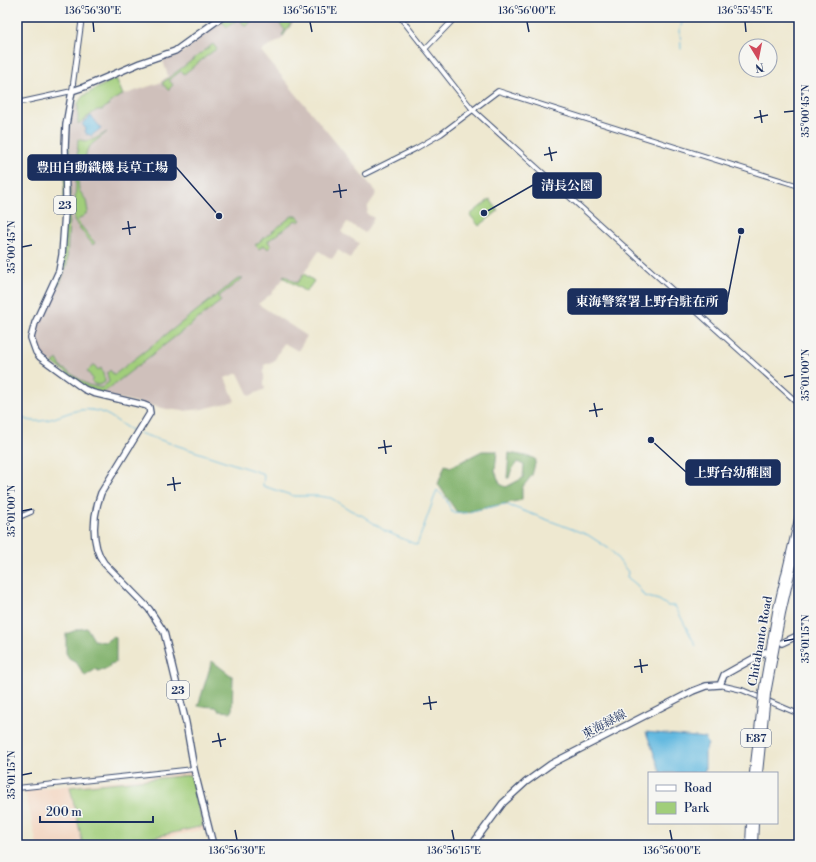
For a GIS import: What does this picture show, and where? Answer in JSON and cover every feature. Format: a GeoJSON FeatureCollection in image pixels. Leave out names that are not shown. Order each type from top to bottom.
{"type":"FeatureCollection","features":[{"type":"Feature","properties":{"kind":"highway","name":"Chitahanto Road"},"geometry":{"type":"LineString","coordinates":[[753,772],[776,612],[799,515]]}},
{"type":"Feature","properties":{"kind":"highway","name":"Chitahanto Road"},"geometry":{"type":"LineString","coordinates":[[765,693],[799,539]]}},
{"type":"Feature","properties":{"kind":"highway","name":"Chitahanto Road"},"geometry":{"type":"LineString","coordinates":[[759,772],[763,705]]}},
{"type":"Feature","properties":{"kind":"highway"},"geometry":{"type":"LineString","coordinates":[[749,845],[750,824]]}},
{"type":"Feature","properties":{"kind":"highway"},"geometry":{"type":"LineString","coordinates":[[754,845],[755,824]]}},
{"type":"Feature","properties":{"kind":"main road"},"geometry":{"type":"LineString","coordinates":[[72,91],[175,50],[222,17]]}},
{"type":"Feature","properties":{"kind":"main road","name":"23"},"geometry":{"type":"LineString","coordinates":[[72,91],[66,125],[66,198],[62,255],[59,271],[39,314],[31,338],[36,352],[40,357],[84,389],[93,393],[149,407],[150,413],[101,493],[98,501],[95,522],[96,546],[104,563],[149,609],[161,625],[164,632],[186,723],[194,769],[213,845]]}},
{"type":"Feature","properties":{"kind":"main road"},"geometry":{"type":"LineString","coordinates":[[782,643],[799,635]]}},
{"type":"Feature","properties":{"kind":"main road"},"geometry":{"type":"LineString","coordinates":[[720,685],[724,675],[765,652]]}},
{"type":"Feature","properties":{"kind":"main road","name":"東海緑線"},"geometry":{"type":"LineString","coordinates":[[472,845],[503,803],[526,782],[551,764],[693,691],[706,686],[720,685]]}},
{"type":"Feature","properties":{"kind":"street"},"geometry":{"type":"LineString","coordinates":[[17,103],[72,91],[82,17]]}},
{"type":"Feature","properties":{"kind":"street"},"geometry":{"type":"LineString","coordinates":[[400,17],[473,110],[799,404]]}},
{"type":"Feature","properties":{"kind":"street"},"geometry":{"type":"LineString","coordinates":[[425,49],[456,17]]}},
{"type":"Feature","properties":{"kind":"street"},"geometry":{"type":"LineString","coordinates":[[365,174],[441,134],[498,91],[799,186]]}},
{"type":"Feature","properties":{"kind":"street"},"geometry":{"type":"LineString","coordinates":[[17,518],[30,512]]}},
{"type":"Feature","properties":{"kind":"street"},"geometry":{"type":"LineString","coordinates":[[720,685],[742,690],[799,714]]}},
{"type":"Feature","properties":{"kind":"street"},"geometry":{"type":"LineString","coordinates":[[17,788],[194,769]]}},
{"type":"Feature","properties":{"kind":"shaded area"},"geometry":{"type":"Polygon","coordinates":[[[225,17],[297,17],[282,39],[261,51],[377,193],[368,206],[367,214],[374,218],[365,233],[347,222],[341,232],[359,243],[350,258],[338,250],[332,259],[319,251],[304,273],[314,281],[306,292],[284,278],[271,294],[258,304],[307,336],[298,351],[284,343],[274,361],[264,365],[265,389],[249,396],[238,373],[225,378],[235,401],[202,409],[183,411],[167,409],[118,398],[87,388],[43,356],[37,348],[34,340],[35,333],[61,272],[69,125],[72,105],[78,103],[83,96],[116,78],[123,95],[159,83],[168,76],[163,61],[183,52],[225,17]]]}},
{"type":"Feature","properties":{"kind":"shaded area"},"geometry":{"type":"Polygon","coordinates":[[[192,772],[206,827],[205,829],[133,845],[37,845],[25,790],[192,772]]]}},
{"type":"Feature","properties":{"kind":"green space"},"geometry":{"type":"Polygon","coordinates":[[[226,17],[255,17],[246,27],[239,19],[227,27],[221,21],[226,17]]]}},
{"type":"Feature","properties":{"kind":"green space"},"geometry":{"type":"Polygon","coordinates":[[[274,17],[295,17],[283,36],[282,35],[285,30],[274,17]]]}},
{"type":"Feature","properties":{"kind":"green space"},"geometry":{"type":"Polygon","coordinates":[[[213,44],[217,49],[184,74],[181,71],[169,80],[173,85],[168,90],[162,83],[213,44]]]}},
{"type":"Feature","properties":{"kind":"green space"},"geometry":{"type":"Polygon","coordinates":[[[116,78],[123,95],[118,97],[102,110],[97,110],[78,124],[78,103],[83,96],[116,78]]]}},
{"type":"Feature","properties":{"kind":"green space"},"geometry":{"type":"Polygon","coordinates":[[[73,107],[70,118],[69,138],[70,194],[67,264],[61,281],[56,289],[53,290],[60,272],[68,125],[71,108],[73,107]]]}},
{"type":"Feature","properties":{"kind":"green space"},"geometry":{"type":"Polygon","coordinates":[[[107,132],[87,150],[78,178],[79,190],[86,200],[88,212],[77,221],[95,243],[93,245],[74,221],[78,139],[90,141],[107,132]]]}},
{"type":"Feature","properties":{"kind":"green space"},"geometry":{"type":"Polygon","coordinates":[[[490,199],[498,211],[479,226],[470,215],[490,199]]]}},
{"type":"Feature","properties":{"kind":"green space"},"geometry":{"type":"Polygon","coordinates":[[[292,216],[297,216],[301,220],[298,222],[296,220],[268,241],[271,246],[268,249],[264,245],[259,249],[255,245],[292,216]]]}},
{"type":"Feature","properties":{"kind":"green space"},"geometry":{"type":"Polygon","coordinates":[[[304,274],[314,281],[306,292],[283,277],[284,275],[297,283],[304,274]]]}},
{"type":"Feature","properties":{"kind":"green space"},"geometry":{"type":"Polygon","coordinates":[[[239,278],[243,278],[218,297],[221,301],[103,393],[87,388],[53,363],[57,359],[61,367],[88,385],[101,388],[109,382],[107,373],[110,370],[114,375],[239,278]]]}},
{"type":"Feature","properties":{"kind":"green space"},"geometry":{"type":"Polygon","coordinates":[[[94,365],[98,370],[101,368],[105,380],[105,382],[100,385],[94,384],[91,381],[93,379],[87,371],[94,365]]]}},
{"type":"Feature","properties":{"kind":"green space"},"geometry":{"type":"Polygon","coordinates":[[[482,451],[497,451],[495,471],[500,484],[506,487],[523,478],[524,465],[517,462],[511,471],[509,478],[507,478],[509,453],[531,457],[536,460],[532,475],[522,488],[522,500],[462,513],[456,511],[438,484],[445,465],[451,467],[482,451]]]}},
{"type":"Feature","properties":{"kind":"green space"},"geometry":{"type":"Polygon","coordinates":[[[87,628],[94,640],[105,642],[114,636],[116,638],[116,661],[115,663],[110,664],[109,668],[98,671],[96,669],[85,676],[76,662],[69,658],[66,653],[66,634],[79,629],[87,628]]]}},
{"type":"Feature","properties":{"kind":"green space"},"geometry":{"type":"Polygon","coordinates":[[[212,661],[233,677],[232,712],[219,711],[216,707],[198,706],[212,661]]]}},
{"type":"Feature","properties":{"kind":"green space"},"geometry":{"type":"Polygon","coordinates":[[[191,775],[203,826],[119,845],[83,845],[70,787],[191,775]]]}},
{"type":"Feature","properties":{"kind":"water"},"geometry":{"type":"Polygon","coordinates":[[[91,116],[101,128],[91,136],[89,134],[87,135],[85,131],[86,129],[82,124],[91,116]]]}},
{"type":"Feature","properties":{"kind":"water"},"geometry":{"type":"Polygon","coordinates":[[[646,732],[705,738],[708,744],[705,752],[704,772],[661,772],[646,732]]]}},
{"type":"Feature","properties":{"kind":"waterway"},"geometry":{"type":"LineString","coordinates":[[681,49],[680,29],[684,17]]}},
{"type":"Feature","properties":{"kind":"waterway"},"geometry":{"type":"LineString","coordinates":[[17,415],[27,420],[37,421],[55,418],[82,410],[92,410],[105,414],[136,432]]}},
{"type":"Feature","properties":{"kind":"waterway"},"geometry":{"type":"LineString","coordinates":[[139,433],[264,474],[263,486],[294,496],[318,496],[331,498],[363,516],[385,531],[417,545],[437,490],[446,499],[452,512],[466,513],[505,504],[588,535],[611,550],[628,572],[627,577],[637,585],[644,596],[659,600],[668,606],[675,606],[696,646]]}},
{"type":"Feature","properties":{"kind":"place","name":"清長公園"},"geometry":{"type":"Point","coordinates":[484,213]}},
{"type":"Feature","properties":{"kind":"place","name":"豊田自動織機 長草工場"},"geometry":{"type":"Point","coordinates":[219,216]}},
{"type":"Feature","properties":{"kind":"place","name":"東海警察署上野台駐在所"},"geometry":{"type":"Point","coordinates":[741,231]}},
{"type":"Feature","properties":{"kind":"place","name":"上野台幼稚園"},"geometry":{"type":"Point","coordinates":[651,440]}}]}
